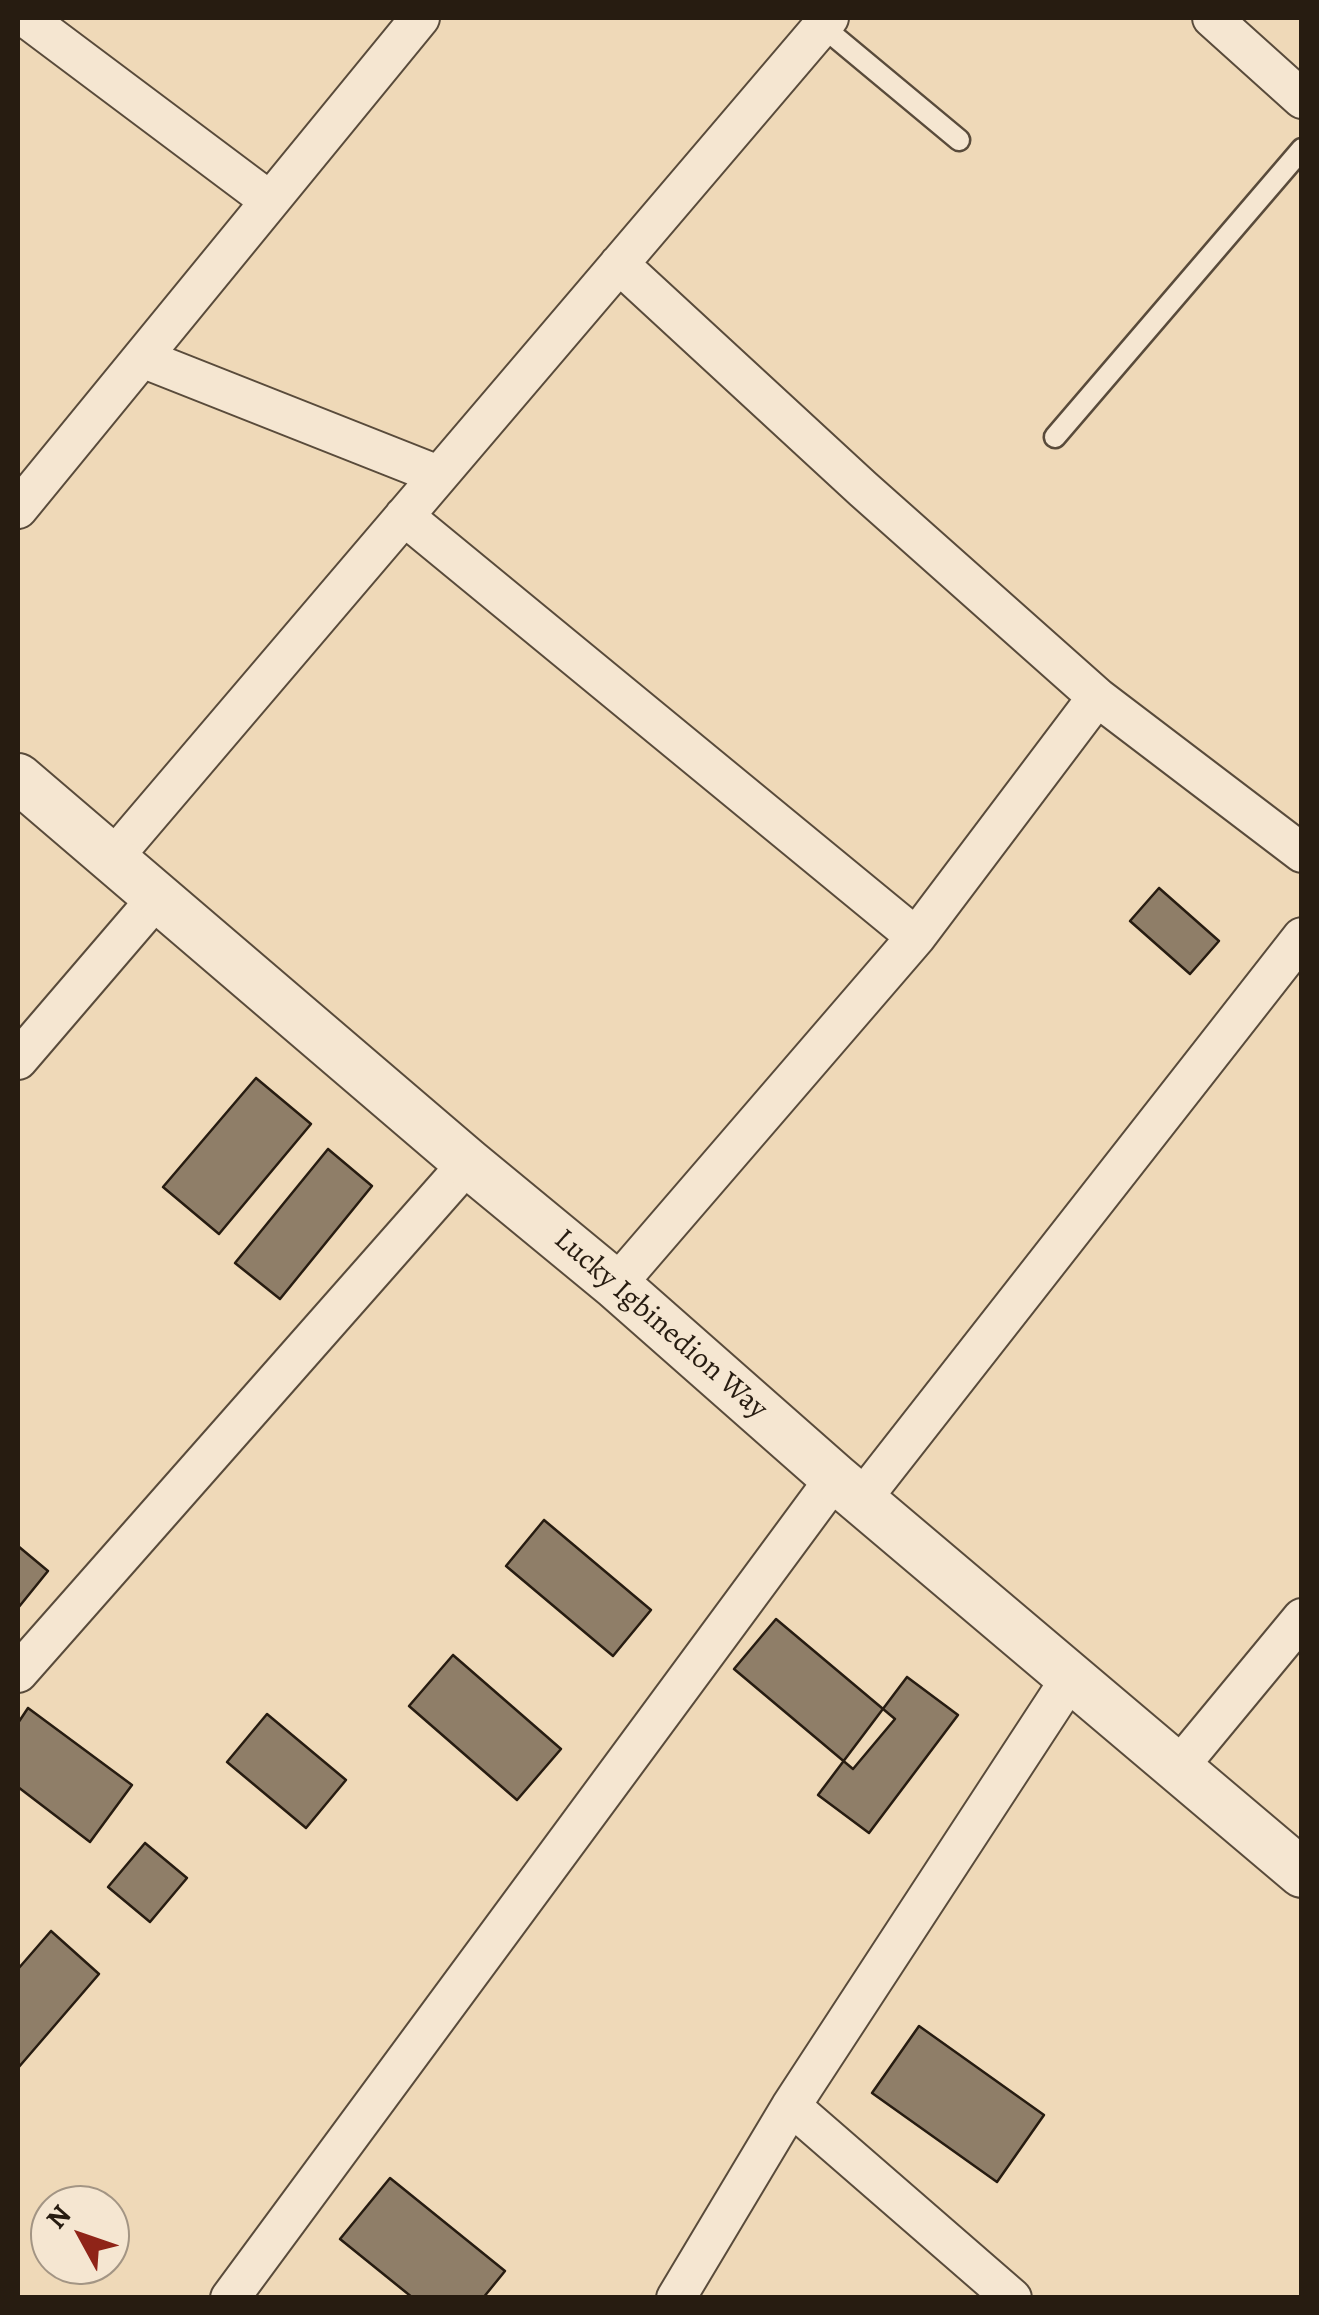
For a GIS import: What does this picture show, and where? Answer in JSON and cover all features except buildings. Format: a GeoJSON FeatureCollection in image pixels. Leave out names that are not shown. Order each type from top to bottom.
{"type":"FeatureCollection","features":[{"type":"Feature","properties":{"kind":"street"},"geometry":{"type":"LineString","coordinates":[[26,18],[270,201]]}},
{"type":"Feature","properties":{"kind":"street"},"geometry":{"type":"LineString","coordinates":[[24,487],[142,358],[420,18]]}},
{"type":"Feature","properties":{"kind":"street"},"geometry":{"type":"LineString","coordinates":[[1212,18],[1302,99]]}},
{"type":"Feature","properties":{"kind":"street"},"geometry":{"type":"LineString","coordinates":[[112,859],[825,22]]}},
{"type":"Feature","properties":{"kind":"street"},"geometry":{"type":"LineString","coordinates":[[618,264],[1097,697],[1296,839]]}},
{"type":"Feature","properties":{"kind":"street"},"geometry":{"type":"LineString","coordinates":[[142,358],[438,476]]}},
{"type":"Feature","properties":{"kind":"street"},"geometry":{"type":"LineString","coordinates":[[404,516],[916,937]]}},
{"type":"Feature","properties":{"kind":"street"},"geometry":{"type":"LineString","coordinates":[[616,1284],[916,937],[1097,697]]}},
{"type":"Feature","properties":{"kind":"street","name":"Lucky Igbinedion Way"},"geometry":{"type":"LineString","coordinates":[[18,778],[468,1163],[616,1284],[848,1489],[1302,1874]]}},
{"type":"Feature","properties":{"kind":"street"},"geometry":{"type":"LineString","coordinates":[[18,1060],[157,898]]}},
{"type":"Feature","properties":{"kind":"street"},"geometry":{"type":"LineString","coordinates":[[230,2298],[848,1489],[1302,937]]}},
{"type":"Feature","properties":{"kind":"street"},"geometry":{"type":"LineString","coordinates":[[18,1672],[468,1163]]}},
{"type":"Feature","properties":{"kind":"street"},"geometry":{"type":"LineString","coordinates":[[1177,1769],[1302,1618]]}},
{"type":"Feature","properties":{"kind":"street"},"geometry":{"type":"LineString","coordinates":[[676,2298],[790,2106],[1070,1679]]}},
{"type":"Feature","properties":{"kind":"street"},"geometry":{"type":"LineString","coordinates":[[790,2106],[1012,2298]]}},
{"type":"Feature","properties":{"kind":"lane"},"geometry":{"type":"LineString","coordinates":[[825,22],[959,140]]}},
{"type":"Feature","properties":{"kind":"lane"},"geometry":{"type":"LineString","coordinates":[[1054,436],[1302,149]]}}]}
